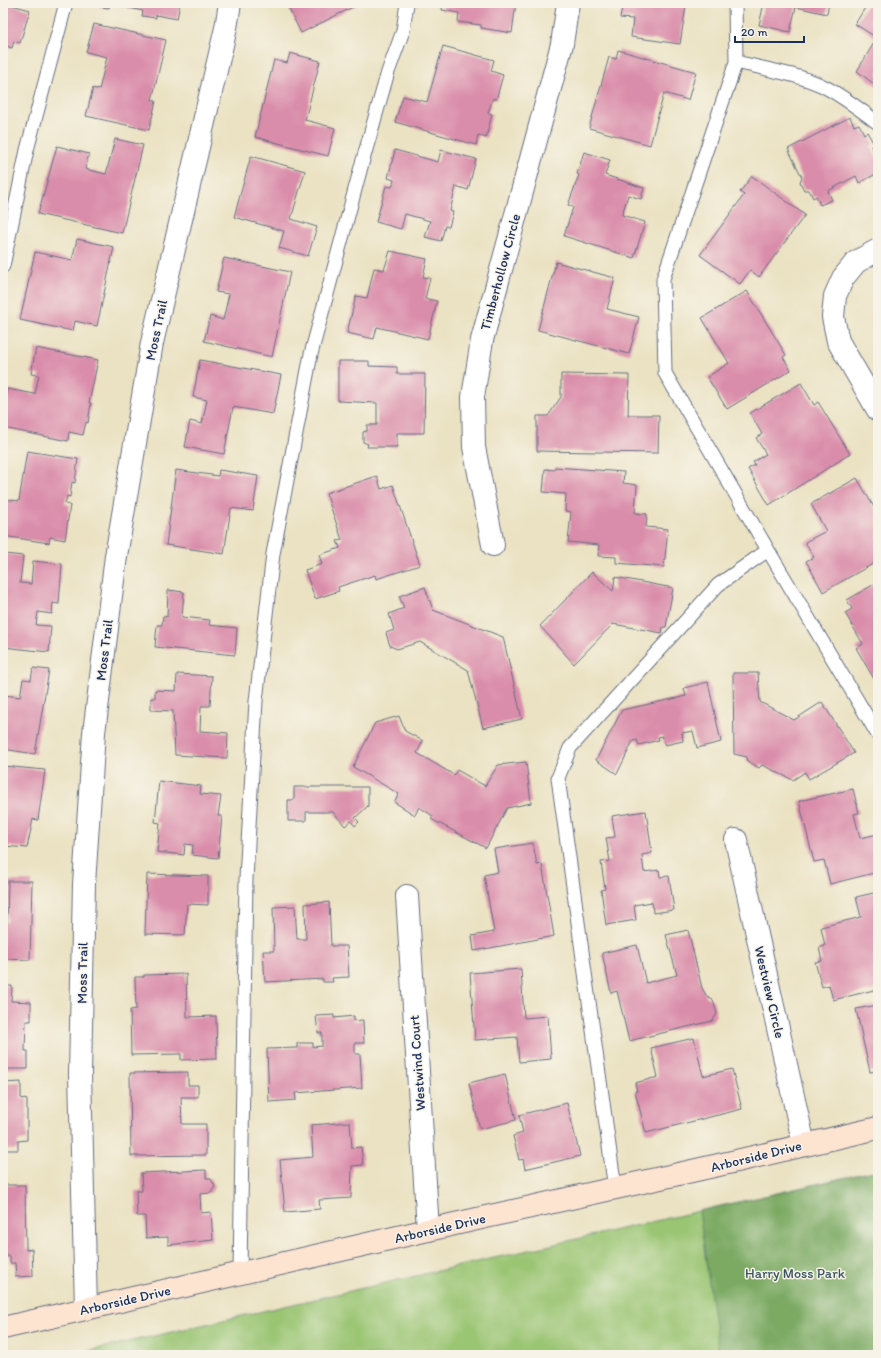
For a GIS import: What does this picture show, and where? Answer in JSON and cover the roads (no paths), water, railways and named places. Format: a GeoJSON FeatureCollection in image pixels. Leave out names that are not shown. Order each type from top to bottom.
{"type":"FeatureCollection","features":[{"type":"Feature","properties":{"kind":"street","name":"Moss Trail"},"geometry":{"type":"LineString","coordinates":[[86,1308],[80,1066],[84,884],[94,733],[116,556],[152,343],[226,28],[230,3]]}},
{"type":"Feature","properties":{"kind":"street","name":"Timberhollow Circle"},"geometry":{"type":"LineString","coordinates":[[493,545],[474,446],[473,397],[482,340],[562,44],[568,3]]}},
{"type":"Feature","properties":{"kind":"street"},"geometry":{"type":"LineString","coordinates":[[878,250],[856,262],[842,278],[834,296],[833,317],[838,342],[878,410]]}},
{"type":"Feature","properties":{"kind":"street","name":"Westview Circle"},"geometry":{"type":"LineString","coordinates":[[736,840],[804,1145]]}},
{"type":"Feature","properties":{"kind":"street","name":"Westwind Court"},"geometry":{"type":"LineString","coordinates":[[407,896],[428,1230]]}},
{"type":"Feature","properties":{"kind":"street","name":"Arborside Drive"},"geometry":{"type":"LineString","coordinates":[[3,1328],[428,1230],[718,1166],[878,1128]]}},
{"type":"Feature","properties":{"kind":"lane"},"geometry":{"type":"LineString","coordinates":[[3,266],[27,150],[66,3]]}},
{"type":"Feature","properties":{"kind":"lane"},"geometry":{"type":"LineString","coordinates":[[240,1273],[246,879],[256,701],[272,554],[311,354],[388,72],[403,31],[406,3]]}},
{"type":"Feature","properties":{"kind":"lane"},"geometry":{"type":"LineString","coordinates":[[735,3],[736,62],[663,279],[665,373],[878,735]]}},
{"type":"Feature","properties":{"kind":"lane"},"geometry":{"type":"LineString","coordinates":[[736,62],[792,76],[824,87],[854,105],[878,123]]}},
{"type":"Feature","properties":{"kind":"lane"},"geometry":{"type":"LineString","coordinates":[[615,1188],[558,778],[570,748],[718,585],[768,550]]}},
{"type":"Feature","properties":{"kind":"park label","name":"Harry Moss Park"},"geometry":{"type":"Point","coordinates":[795,1273]}}]}
